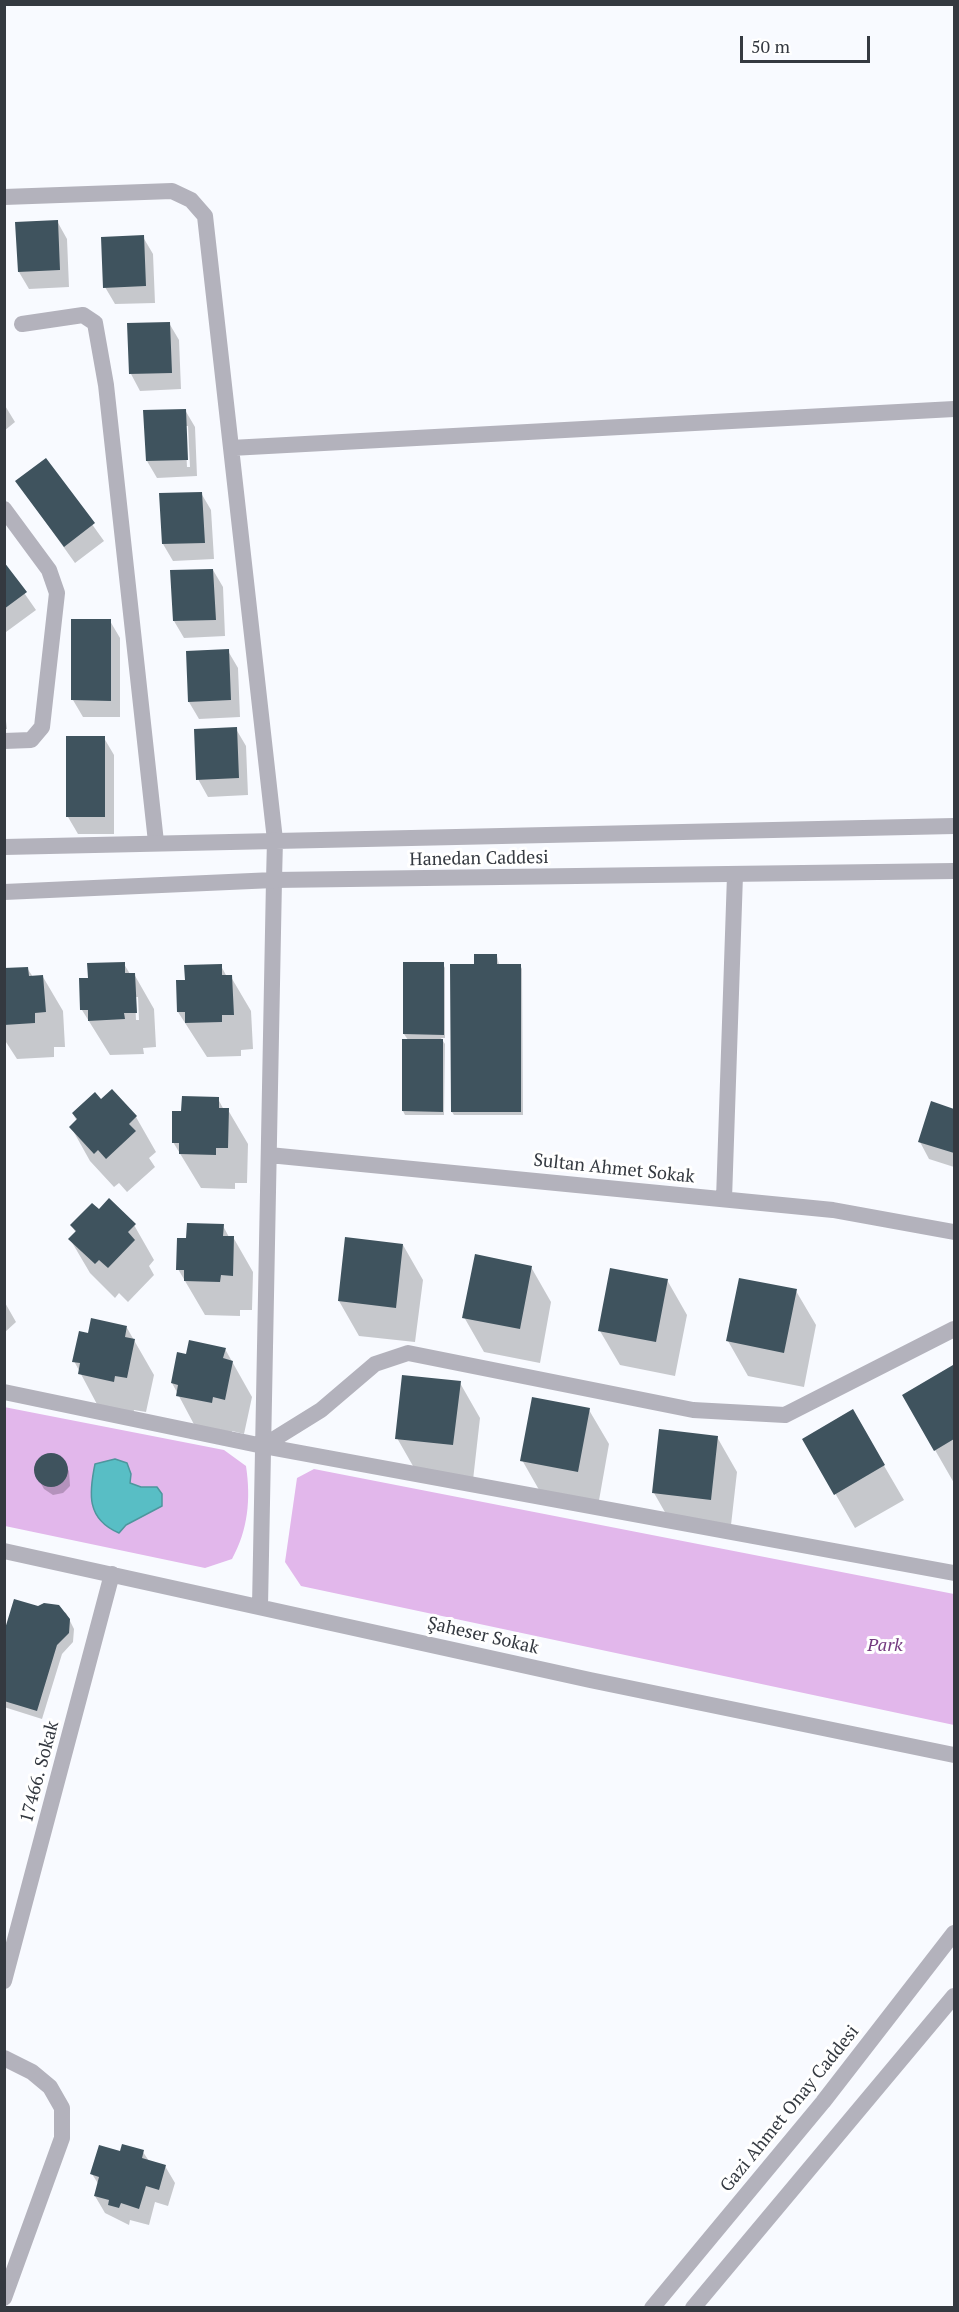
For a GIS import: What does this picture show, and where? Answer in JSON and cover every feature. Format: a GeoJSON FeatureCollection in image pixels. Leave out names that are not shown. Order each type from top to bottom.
{"type":"FeatureCollection","features":[{"type":"Feature","properties":{"kind":"street"},"geometry":{"type":"LineString","coordinates":[[4,197],[172,191],[191,200],[205,216],[275,840],[260,1606]]}},
{"type":"Feature","properties":{"kind":"street"},"geometry":{"type":"LineString","coordinates":[[22,324],[83,315],[95,323],[106,385],[156,842]]}},
{"type":"Feature","properties":{"kind":"street"},"geometry":{"type":"LineString","coordinates":[[231,448],[954,409]]}},
{"type":"Feature","properties":{"kind":"street"},"geometry":{"type":"LineString","coordinates":[[4,509],[49,570],[57,593],[42,727],[31,740],[4,741]]}},
{"type":"Feature","properties":{"kind":"street","name":"Hanedan Caddesi"},"geometry":{"type":"LineString","coordinates":[[4,847],[954,826]]}},
{"type":"Feature","properties":{"kind":"street","name":"Hanedan Caddesi"},"geometry":{"type":"LineString","coordinates":[[4,892],[274,880],[954,872]]}},
{"type":"Feature","properties":{"kind":"street"},"geometry":{"type":"LineString","coordinates":[[724,1199],[735,875]]}},
{"type":"Feature","properties":{"kind":"street","name":"Sultan Ahmet Sokak"},"geometry":{"type":"LineString","coordinates":[[269,1155],[832,1209],[954,1232]]}},
{"type":"Feature","properties":{"kind":"street"},"geometry":{"type":"LineString","coordinates":[[263,1446],[321,1410],[375,1364],[408,1353],[693,1410],[785,1415],[954,1329]]}},
{"type":"Feature","properties":{"kind":"street"},"geometry":{"type":"LineString","coordinates":[[4,1392],[263,1446],[954,1573]]}},
{"type":"Feature","properties":{"kind":"street","name":"Şaheser Sokak"},"geometry":{"type":"LineString","coordinates":[[4,1551],[590,1680],[954,1755]]}},
{"type":"Feature","properties":{"kind":"street","name":"17466. Sokak"},"geometry":{"type":"LineString","coordinates":[[4,1981],[112,1574]]}},
{"type":"Feature","properties":{"kind":"street","name":"Gazi Ahmet Onay Caddesi"},"geometry":{"type":"LineString","coordinates":[[652,2307],[823,2102],[954,1933]]}},
{"type":"Feature","properties":{"kind":"street"},"geometry":{"type":"LineString","coordinates":[[693,2307],[954,1996]]}},
{"type":"Feature","properties":{"kind":"street"},"geometry":{"type":"LineString","coordinates":[[4,2058],[32,2072],[50,2087],[62,2108],[62,2138],[12,2255],[4,2298]]}},
{"type":"Feature","properties":{"kind":"green space"},"geometry":{"type":"Polygon","coordinates":[[[4,1407],[224,1450],[246,1466],[247,1478],[248,1502],[245,1526],[232,1559],[205,1568],[5,1526],[4,1407]]]}},
{"type":"Feature","properties":{"kind":"green space","name":"Park"},"geometry":{"type":"Polygon","coordinates":[[[314,1469],[954,1594],[954,1725],[301,1586],[285,1562],[297,1478],[314,1469]]]}},
{"type":"Feature","properties":{"kind":"water"},"geometry":{"type":"Polygon","coordinates":[[[115,1459],[127,1463],[131,1474],[130,1483],[141,1487],[157,1487],[162,1494],[162,1506],[126,1525],[119,1533],[100,1520],[95,1513],[91,1495],[95,1464],[115,1459]]]}},
{"type":"Feature","properties":{"kind":"building"},"geometry":{"type":"Polygon","coordinates":[[[58,220],[60,270],[18,272],[15,222],[58,220]]]}},
{"type":"Feature","properties":{"kind":"building"},"geometry":{"type":"Polygon","coordinates":[[[144,235],[146,286],[103,288],[101,237],[144,235]]]}},
{"type":"Feature","properties":{"kind":"building"},"geometry":{"type":"Polygon","coordinates":[[[170,322],[172,373],[129,374],[127,323],[170,322]]]}},
{"type":"Feature","properties":{"kind":"building"},"geometry":{"type":"Polygon","coordinates":[[[186,409],[188,460],[146,461],[143,410],[186,409]]]}},
{"type":"Feature","properties":{"kind":"building"},"geometry":{"type":"Polygon","coordinates":[[[46,458],[95,523],[64,547],[15,481],[46,458]]]}},
{"type":"Feature","properties":{"kind":"building"},"geometry":{"type":"Polygon","coordinates":[[[202,492],[205,543],[162,544],[159,493],[202,492]]]}},
{"type":"Feature","properties":{"kind":"building"},"geometry":{"type":"Polygon","coordinates":[[[4,562],[27,592],[4,609],[4,562]]]}},
{"type":"Feature","properties":{"kind":"building"},"geometry":{"type":"Polygon","coordinates":[[[213,569],[216,620],[173,621],[170,570],[213,569]]]}},
{"type":"Feature","properties":{"kind":"building"},"geometry":{"type":"Polygon","coordinates":[[[71,619],[111,619],[111,701],[71,700],[71,619]]]}},
{"type":"Feature","properties":{"kind":"building"},"geometry":{"type":"Polygon","coordinates":[[[229,649],[231,700],[188,702],[186,651],[229,649]]]}},
{"type":"Feature","properties":{"kind":"building"},"geometry":{"type":"Polygon","coordinates":[[[237,727],[239,778],[196,780],[194,729],[237,727]]]}},
{"type":"Feature","properties":{"kind":"building"},"geometry":{"type":"Polygon","coordinates":[[[66,736],[105,736],[105,817],[66,817],[66,736]]]}},
{"type":"Feature","properties":{"kind":"building"},"geometry":{"type":"Polygon","coordinates":[[[474,954],[497,954],[497,964],[521,964],[521,1112],[451,1112],[450,964],[474,964],[474,954]]]}},
{"type":"Feature","properties":{"kind":"building"},"geometry":{"type":"Polygon","coordinates":[[[125,962],[125,973],[135,973],[137,1013],[124,1013],[125,1019],[88,1021],[88,1010],[80,1010],[79,978],[88,978],[87,963],[125,962]]]}},
{"type":"Feature","properties":{"kind":"building"},"geometry":{"type":"Polygon","coordinates":[[[403,962],[444,962],[444,1035],[403,1034],[403,962]]]}},
{"type":"Feature","properties":{"kind":"building"},"geometry":{"type":"Polygon","coordinates":[[[222,964],[222,975],[232,975],[234,1015],[222,1015],[222,1022],[185,1023],[185,1012],[177,1012],[176,980],[185,980],[184,965],[222,964]]]}},
{"type":"Feature","properties":{"kind":"building"},"geometry":{"type":"Polygon","coordinates":[[[28,967],[29,976],[43,975],[46,1012],[35,1013],[35,1023],[4,1025],[4,968],[28,967]]]}},
{"type":"Feature","properties":{"kind":"building"},"geometry":{"type":"Polygon","coordinates":[[[402,1039],[443,1039],[443,1112],[402,1111],[402,1039]]]}},
{"type":"Feature","properties":{"kind":"building"},"geometry":{"type":"Polygon","coordinates":[[[112,1089],[137,1116],[129,1124],[136,1131],[106,1159],[98,1150],[94,1154],[69,1127],[77,1119],[72,1113],[95,1092],[101,1099],[112,1089]]]}},
{"type":"Feature","properties":{"kind":"building"},"geometry":{"type":"Polygon","coordinates":[[[182,1096],[219,1097],[219,1108],[229,1108],[228,1148],[216,1148],[216,1155],[179,1154],[179,1143],[172,1143],[172,1111],[181,1111],[182,1096]]]}},
{"type":"Feature","properties":{"kind":"building"},"geometry":{"type":"Polygon","coordinates":[[[931,1101],[954,1109],[954,1153],[918,1142],[931,1101]]]}},
{"type":"Feature","properties":{"kind":"building"},"geometry":{"type":"Polygon","coordinates":[[[109,1198],[136,1224],[128,1232],[135,1240],[108,1268],[99,1260],[95,1264],[68,1239],[76,1231],[70,1225],[92,1203],[99,1209],[109,1198]]]}},
{"type":"Feature","properties":{"kind":"building"},"geometry":{"type":"Polygon","coordinates":[[[187,1223],[224,1224],[223,1236],[234,1236],[233,1276],[221,1275],[220,1282],[184,1281],[184,1270],[176,1270],[177,1238],[186,1238],[187,1223]]]}},
{"type":"Feature","properties":{"kind":"building"},"geometry":{"type":"Polygon","coordinates":[[[345,1237],[403,1244],[396,1308],[338,1301],[345,1237]]]}},
{"type":"Feature","properties":{"kind":"building"},"geometry":{"type":"Polygon","coordinates":[[[475,1254],[532,1266],[520,1329],[462,1318],[475,1254]]]}},
{"type":"Feature","properties":{"kind":"building"},"geometry":{"type":"Polygon","coordinates":[[[610,1268],[668,1279],[656,1342],[598,1331],[610,1268]]]}},
{"type":"Feature","properties":{"kind":"building"},"geometry":{"type":"Polygon","coordinates":[[[739,1278],[797,1289],[784,1353],[726,1341],[739,1278]]]}},
{"type":"Feature","properties":{"kind":"building"},"geometry":{"type":"Polygon","coordinates":[[[91,1318],[127,1326],[125,1337],[135,1339],[127,1378],[115,1376],[114,1382],[78,1374],[80,1363],[72,1362],[79,1331],[88,1333],[91,1318]]]}},
{"type":"Feature","properties":{"kind":"building"},"geometry":{"type":"Polygon","coordinates":[[[189,1340],[226,1348],[223,1358],[233,1361],[225,1400],[213,1397],[212,1403],[176,1396],[178,1385],[171,1383],[177,1352],[186,1354],[189,1340]]]}},
{"type":"Feature","properties":{"kind":"building"},"geometry":{"type":"Polygon","coordinates":[[[953,1365],[954,1439],[934,1451],[902,1395],[953,1365]]]}},
{"type":"Feature","properties":{"kind":"building"},"geometry":{"type":"Polygon","coordinates":[[[402,1375],[461,1381],[453,1445],[395,1439],[402,1375]]]}},
{"type":"Feature","properties":{"kind":"building"},"geometry":{"type":"Polygon","coordinates":[[[532,1397],[590,1408],[578,1472],[520,1461],[532,1397]]]}},
{"type":"Feature","properties":{"kind":"building"},"geometry":{"type":"Polygon","coordinates":[[[853,1409],[885,1465],[834,1495],[802,1439],[853,1409]]]}},
{"type":"Feature","properties":{"kind":"building"},"geometry":{"type":"Polygon","coordinates":[[[659,1429],[718,1436],[711,1500],[652,1493],[659,1429]]]}},
{"type":"Feature","properties":{"kind":"building"},"geometry":{"type":"Polygon","coordinates":[[[51,1453],[63,1458],[68,1470],[63,1482],[51,1487],[39,1482],[34,1470],[39,1458],[51,1453]]]}},
{"type":"Feature","properties":{"kind":"building"},"geometry":{"type":"Polygon","coordinates":[[[14,1599],[38,1606],[44,1603],[59,1605],[70,1619],[69,1633],[57,1645],[37,1711],[4,1701],[4,1632],[14,1599]]]}},
{"type":"Feature","properties":{"kind":"building"},"geometry":{"type":"Polygon","coordinates":[[[122,2144],[144,2150],[142,2158],[166,2165],[159,2190],[146,2186],[139,2209],[121,2203],[119,2208],[108,2205],[109,2200],[94,2196],[99,2177],[90,2174],[99,2145],[120,2151],[122,2144]]]}}]}
